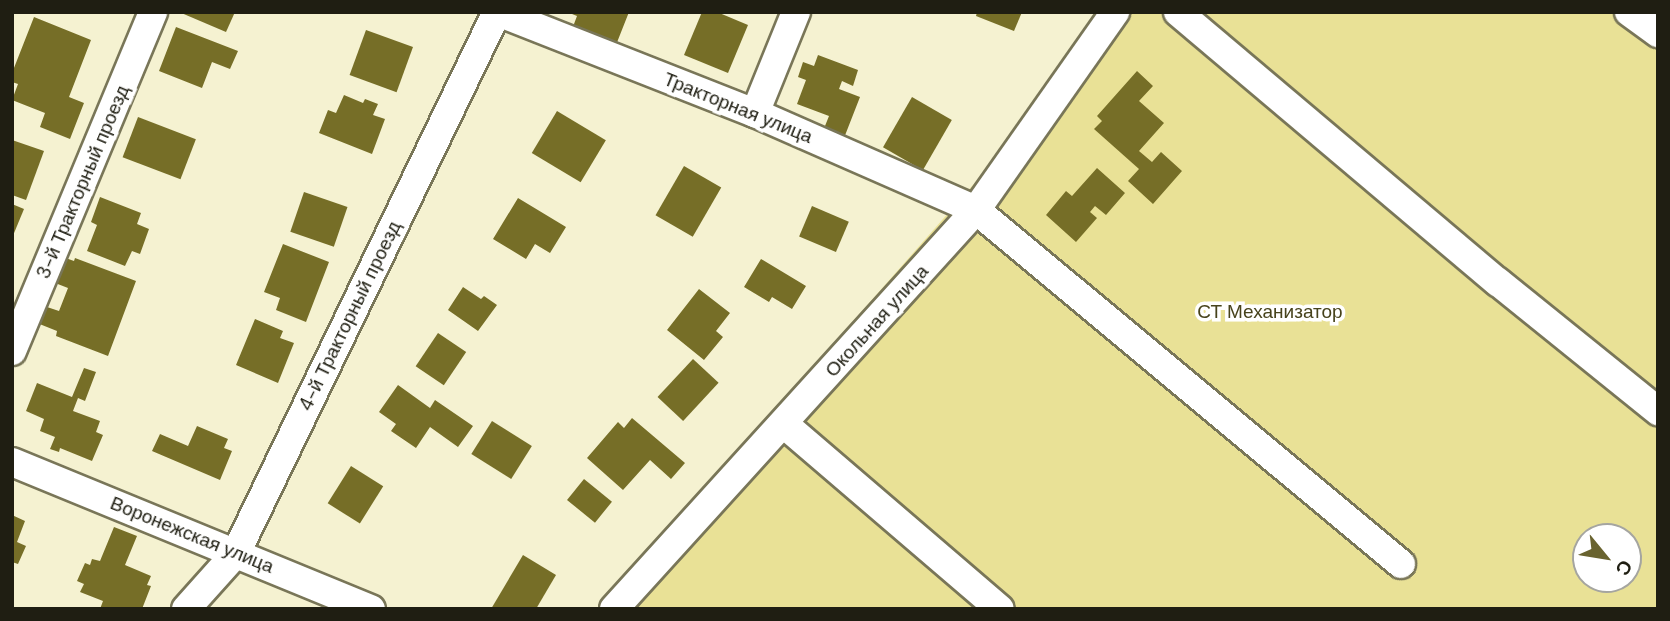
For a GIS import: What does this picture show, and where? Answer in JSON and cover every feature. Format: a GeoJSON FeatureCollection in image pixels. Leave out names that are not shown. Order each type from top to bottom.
{"type":"FeatureCollection","features":[{"type":"Feature","properties":{"kind":"street","name":"3-й Тракторный проезд"},"geometry":{"type":"LineString","coordinates":[[12,351],[153,12]]}},
{"type":"Feature","properties":{"kind":"street","name":"Тракторная улица"},"geometry":{"type":"LineString","coordinates":[[497,12],[755,113],[976,210],[1401,564]]}},
{"type":"Feature","properties":{"kind":"street","name":"4-й Тракторный проезд"},"geometry":{"type":"LineString","coordinates":[[187,609],[236,553],[497,12]]}},
{"type":"Feature","properties":{"kind":"street"},"geometry":{"type":"LineString","coordinates":[[755,113],[796,12]]}},
{"type":"Feature","properties":{"kind":"street","name":"Окольная улица"},"geometry":{"type":"LineString","coordinates":[[614,609],[976,210],[1115,12]]}},
{"type":"Feature","properties":{"kind":"street"},"geometry":{"type":"LineString","coordinates":[[1178,12],[1498,282],[1658,411]]}},
{"type":"Feature","properties":{"kind":"street"},"geometry":{"type":"LineString","coordinates":[[1629,12],[1658,33]]}},
{"type":"Feature","properties":{"kind":"street"},"geometry":{"type":"LineString","coordinates":[[784,424],[1000,609]]}},
{"type":"Feature","properties":{"kind":"street","name":"Воронежская улица"},"geometry":{"type":"LineString","coordinates":[[12,462],[371,609]]}},
{"type":"Feature","properties":{"kind":"green space","name":"СТ Механизатор"},"geometry":{"type":"Polygon","coordinates":[[[1125,12],[1658,12],[1658,609],[600,609],[1125,12]]]}},
{"type":"Feature","properties":{"kind":"building"},"geometry":{"type":"Polygon","coordinates":[[[179,12],[235,12],[226,32],[179,12]]]}},
{"type":"Feature","properties":{"kind":"building"},"geometry":{"type":"Polygon","coordinates":[[[567,12],[629,12],[614,50],[571,32],[577,16],[567,12]]]}},
{"type":"Feature","properties":{"kind":"building"},"geometry":{"type":"Polygon","coordinates":[[[702,12],[717,12],[748,25],[728,73],[684,55],[702,12]]]}},
{"type":"Feature","properties":{"kind":"building"},"geometry":{"type":"Polygon","coordinates":[[[977,12],[1022,12],[1014,31],[976,16],[977,12]]]}},
{"type":"Feature","properties":{"kind":"building"},"geometry":{"type":"Polygon","coordinates":[[[34,17],[91,40],[69,97],[84,103],[70,139],[40,127],[45,113],[12,100],[18,84],[12,82],[12,73],[34,17]]]}},
{"type":"Feature","properties":{"kind":"building"},"geometry":{"type":"Polygon","coordinates":[[[176,27],[238,51],[230,69],[212,62],[202,88],[159,71],[176,27]]]}},
{"type":"Feature","properties":{"kind":"building"},"geometry":{"type":"Polygon","coordinates":[[[366,30],[413,47],[397,92],[350,75],[366,30]]]}},
{"type":"Feature","properties":{"kind":"building"},"geometry":{"type":"Polygon","coordinates":[[[818,55],[858,70],[853,86],[842,81],[839,89],[860,97],[844,138],[823,131],[829,116],[797,104],[806,80],[798,77],[803,62],[814,66],[818,55]]]}},
{"type":"Feature","properties":{"kind":"building"},"geometry":{"type":"Polygon","coordinates":[[[1137,71],[1153,86],[1139,101],[1164,123],[1139,151],[1152,162],[1161,152],[1182,171],[1153,204],[1128,181],[1139,169],[1094,129],[1102,121],[1097,116],[1137,71]]]}},
{"type":"Feature","properties":{"kind":"building"},"geometry":{"type":"Polygon","coordinates":[[[344,95],[363,103],[365,99],[378,104],[373,115],[385,119],[372,154],[319,133],[328,110],[336,113],[344,95]]]}},
{"type":"Feature","properties":{"kind":"building"},"geometry":{"type":"Polygon","coordinates":[[[912,97],[952,120],[923,170],[883,147],[912,97]]]}},
{"type":"Feature","properties":{"kind":"building"},"geometry":{"type":"Polygon","coordinates":[[[557,111],[606,140],[581,182],[532,153],[557,111]]]}},
{"type":"Feature","properties":{"kind":"building"},"geometry":{"type":"Polygon","coordinates":[[[138,117],[196,139],[180,179],[123,157],[138,117]]]}},
{"type":"Feature","properties":{"kind":"building"},"geometry":{"type":"Polygon","coordinates":[[[12,140],[44,151],[26,200],[12,195],[12,140]]]}},
{"type":"Feature","properties":{"kind":"building"},"geometry":{"type":"Polygon","coordinates":[[[684,166],[721,188],[693,237],[656,215],[684,166]]]}},
{"type":"Feature","properties":{"kind":"building"},"geometry":{"type":"Polygon","coordinates":[[[1097,168],[1125,193],[1106,215],[1095,206],[1090,212],[1097,218],[1076,242],[1046,215],[1066,191],[1072,196],[1097,168]]]}},
{"type":"Feature","properties":{"kind":"building"},"geometry":{"type":"Polygon","coordinates":[[[304,192],[347,207],[334,247],[290,232],[304,192]]]}},
{"type":"Feature","properties":{"kind":"building"},"geometry":{"type":"Polygon","coordinates":[[[100,197],[141,213],[137,224],[149,229],[140,254],[132,251],[125,266],[87,251],[97,225],[91,222],[100,197]]]}},
{"type":"Feature","properties":{"kind":"building"},"geometry":{"type":"Polygon","coordinates":[[[518,198],[566,227],[550,253],[535,244],[526,259],[493,239],[518,198]]]}},
{"type":"Feature","properties":{"kind":"building"},"geometry":{"type":"Polygon","coordinates":[[[12,204],[24,209],[12,238],[12,204]]]}},
{"type":"Feature","properties":{"kind":"building"},"geometry":{"type":"Polygon","coordinates":[[[812,206],[849,222],[836,252],[799,236],[812,206]]]}},
{"type":"Feature","properties":{"kind":"building"},"geometry":{"type":"Polygon","coordinates":[[[283,244],[329,262],[306,322],[276,310],[280,298],[264,292],[283,244]]]}},
{"type":"Feature","properties":{"kind":"building"},"geometry":{"type":"Polygon","coordinates":[[[60,256],[74,261],[75,258],[136,281],[108,356],[56,336],[57,331],[37,323],[44,306],[59,311],[68,288],[50,281],[60,256]]]}},
{"type":"Feature","properties":{"kind":"building"},"geometry":{"type":"Polygon","coordinates":[[[761,259],[806,286],[792,309],[772,297],[769,302],[744,287],[761,259]]]}},
{"type":"Feature","properties":{"kind":"building"},"geometry":{"type":"Polygon","coordinates":[[[463,287],[481,299],[484,296],[497,305],[478,331],[448,310],[463,287]]]}},
{"type":"Feature","properties":{"kind":"building"},"geometry":{"type":"Polygon","coordinates":[[[699,289],[730,313],[716,331],[723,337],[704,360],[667,330],[699,289]]]}},
{"type":"Feature","properties":{"kind":"building"},"geometry":{"type":"Polygon","coordinates":[[[255,319],[283,331],[280,338],[294,343],[278,383],[236,365],[255,319]]]}},
{"type":"Feature","properties":{"kind":"building"},"geometry":{"type":"Polygon","coordinates":[[[438,333],[466,352],[444,385],[416,366],[438,333]]]}},
{"type":"Feature","properties":{"kind":"building"},"geometry":{"type":"Polygon","coordinates":[[[693,359],[719,383],[683,421],[658,397],[693,359]]]}},
{"type":"Feature","properties":{"kind":"building"},"geometry":{"type":"Polygon","coordinates":[[[84,368],[96,372],[85,401],[78,398],[73,411],[100,421],[96,432],[103,435],[92,461],[60,448],[59,452],[50,449],[55,437],[40,431],[44,419],[26,411],[37,383],[72,397],[84,368]]]}},
{"type":"Feature","properties":{"kind":"building"},"geometry":{"type":"Polygon","coordinates":[[[398,385],[430,408],[435,400],[473,426],[458,447],[430,427],[416,448],[391,431],[396,424],[379,412],[398,385]]]}},
{"type":"Feature","properties":{"kind":"building"},"geometry":{"type":"Polygon","coordinates":[[[632,418],[685,463],[671,479],[650,460],[623,490],[587,458],[618,422],[624,428],[632,418]]]}},
{"type":"Feature","properties":{"kind":"building"},"geometry":{"type":"Polygon","coordinates":[[[492,421],[532,446],[511,479],[471,454],[492,421]]]}},
{"type":"Feature","properties":{"kind":"building"},"geometry":{"type":"Polygon","coordinates":[[[197,426],[228,439],[224,448],[232,451],[220,480],[152,451],[160,434],[188,446],[197,426]]]}},
{"type":"Feature","properties":{"kind":"building"},"geometry":{"type":"Polygon","coordinates":[[[351,466],[383,486],[360,523],[328,503],[351,466]]]}},
{"type":"Feature","properties":{"kind":"building"},"geometry":{"type":"Polygon","coordinates":[[[584,479],[612,502],[595,523],[567,500],[584,479]]]}},
{"type":"Feature","properties":{"kind":"building"},"geometry":{"type":"Polygon","coordinates":[[[12,515],[25,521],[17,542],[26,546],[18,564],[12,562],[12,515]]]}},
{"type":"Feature","properties":{"kind":"building"},"geometry":{"type":"Polygon","coordinates":[[[114,527],[137,536],[125,565],[151,576],[147,585],[151,586],[142,609],[100,609],[103,601],[80,592],[84,584],[77,581],[85,563],[90,565],[92,559],[100,561],[114,527]]]}},
{"type":"Feature","properties":{"kind":"building"},"geometry":{"type":"Polygon","coordinates":[[[523,555],[556,575],[536,609],[491,609],[523,555]]]}}]}
